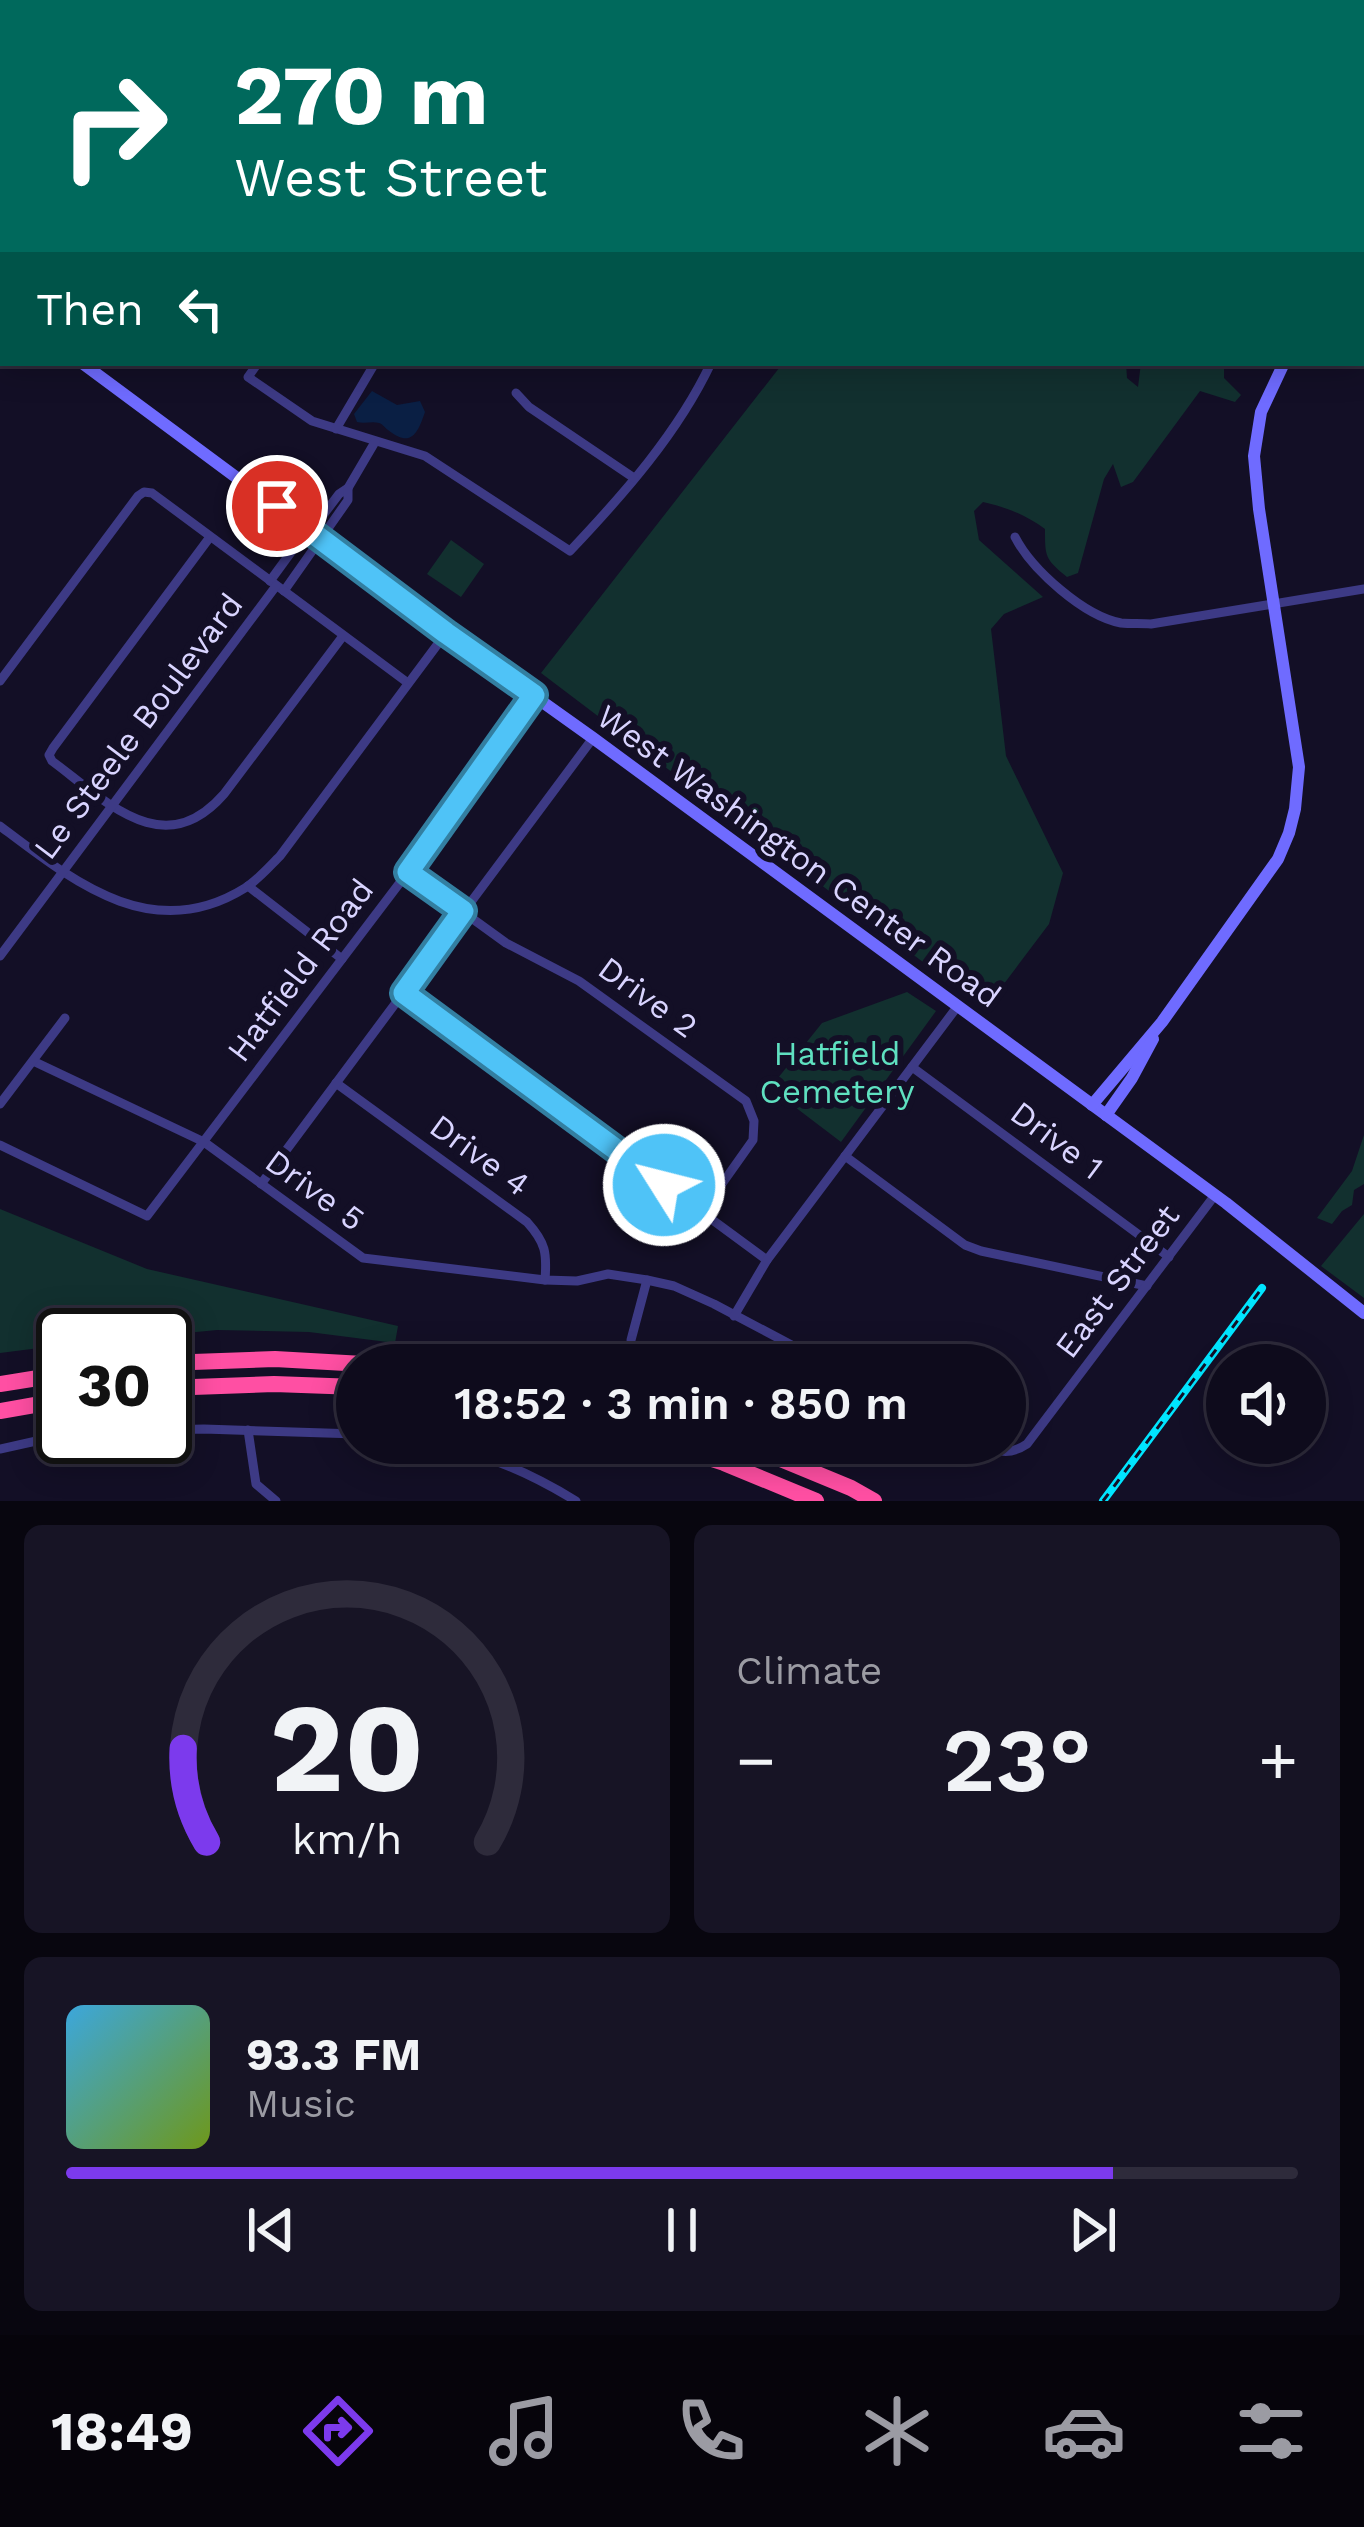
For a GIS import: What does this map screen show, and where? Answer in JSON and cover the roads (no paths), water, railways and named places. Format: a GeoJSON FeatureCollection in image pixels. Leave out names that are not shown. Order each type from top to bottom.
{"type":"FeatureCollection","features":[{"type":"Feature","properties":{"kind":"highway"},"geometry":{"type":"LineString","coordinates":[[192,1362],[336,1362]]}},
{"type":"Feature","properties":{"kind":"highway"},"geometry":{"type":"LineString","coordinates":[[0,1384],[36,1378]]}},
{"type":"Feature","properties":{"kind":"highway"},"geometry":{"type":"LineString","coordinates":[[192,1387],[336,1386]]}},
{"type":"Feature","properties":{"kind":"highway"},"geometry":{"type":"LineString","coordinates":[[0,1411],[36,1405]]}},
{"type":"Feature","properties":{"kind":"highway"},"geometry":{"type":"LineString","coordinates":[[726,1464],[817,1501]]}},
{"type":"Feature","properties":{"kind":"highway"},"geometry":{"type":"LineString","coordinates":[[793,1464],[874,1501]]}},
{"type":"Feature","properties":{"kind":"main road","name":"West Washington Center Road"},"geometry":{"type":"LineString","coordinates":[[86,366],[1106,1114],[1364,1313]]}},
{"type":"Feature","properties":{"kind":"main road"},"geometry":{"type":"LineString","coordinates":[[1092,1105],[1162,1022],[1278,859],[1289,833],[1298,767],[1254,456],[1261,412],[1282,366]]}},
{"type":"Feature","properties":{"kind":"main road"},"geometry":{"type":"LineString","coordinates":[[1106,1114],[1162,1022]]}},
{"type":"Feature","properties":{"kind":"street"},"geometry":{"type":"LineString","coordinates":[[256,366],[248,377],[288,407],[312,421],[425,456],[571,551],[617,501],[696,394],[710,366]]}},
{"type":"Feature","properties":{"kind":"street"},"geometry":{"type":"LineString","coordinates":[[336,429],[372,366]]}},
{"type":"Feature","properties":{"kind":"street"},"geometry":{"type":"LineString","coordinates":[[517,393],[529,407],[634,478]]}},
{"type":"Feature","properties":{"kind":"street"},"geometry":{"type":"LineString","coordinates":[[314,533],[375,442]]}},
{"type":"Feature","properties":{"kind":"street"},"geometry":{"type":"LineString","coordinates":[[0,681],[144,492],[152,493],[408,683]]}},
{"type":"Feature","properties":{"kind":"street","name":"Le Steele Boulevard"},"geometry":{"type":"LineString","coordinates":[[0,956],[314,533]]}},
{"type":"Feature","properties":{"kind":"street","name":"Le Steele Boulevard"},"geometry":{"type":"LineString","coordinates":[[276,586],[314,533]]}},
{"type":"Feature","properties":{"kind":"street"},"geometry":{"type":"LineString","coordinates":[[210,537],[49,755],[112,806],[156,826],[176,826],[211,809],[343,636]]}},
{"type":"Feature","properties":{"kind":"street"},"geometry":{"type":"LineString","coordinates":[[1015,537],[1039,572],[1103,617],[1121,622],[1151,624],[1364,590]]}},
{"type":"Feature","properties":{"kind":"street"},"geometry":{"type":"LineString","coordinates":[[0,826],[91,890],[128,905],[158,910],[201,907],[248,886],[280,856],[446,633]]}},
{"type":"Feature","properties":{"kind":"street","name":"Hatfield Road"},"geometry":{"type":"LineString","coordinates":[[0,1145],[147,1216],[408,872],[534,695]]}},
{"type":"Feature","properties":{"kind":"street"},"geometry":{"type":"LineString","coordinates":[[261,1184],[593,738]]}},
{"type":"Feature","properties":{"kind":"street","name":"Drive 2"},"geometry":{"type":"LineString","coordinates":[[408,872],[506,943],[579,980],[746,1101],[754,1121],[753,1140],[702,1212]]}},
{"type":"Feature","properties":{"kind":"street"},"geometry":{"type":"LineString","coordinates":[[248,886],[342,959]]}},
{"type":"Feature","properties":{"kind":"street"},"geometry":{"type":"LineString","coordinates":[[404,993],[766,1260]]}},
{"type":"Feature","properties":{"kind":"street"},"geometry":{"type":"LineString","coordinates":[[734,1316],[766,1260],[957,1007]]}},
{"type":"Feature","properties":{"kind":"street"},"geometry":{"type":"LineString","coordinates":[[0,1104],[64,1018]]}},
{"type":"Feature","properties":{"kind":"street","name":"Drive 5"},"geometry":{"type":"LineString","coordinates":[[33,1061],[204,1142],[363,1258],[545,1280]]}},
{"type":"Feature","properties":{"kind":"street","name":"Drive 1"},"geometry":{"type":"LineString","coordinates":[[913,1067],[1168,1257]]}},
{"type":"Feature","properties":{"kind":"street","name":"Drive 4"},"geometry":{"type":"LineString","coordinates":[[336,1083],[527,1222],[547,1254],[545,1280]]}},
{"type":"Feature","properties":{"kind":"street"},"geometry":{"type":"LineString","coordinates":[[845,1156],[965,1245],[1147,1286]]}},
{"type":"Feature","properties":{"kind":"street","name":"East Street"},"geometry":{"type":"LineString","coordinates":[[1026,1443],[1215,1195]]}},
{"type":"Feature","properties":{"kind":"street"},"geometry":{"type":"LineString","coordinates":[[545,1280],[577,1281],[608,1274],[674,1286],[788,1344]]}},
{"type":"Feature","properties":{"kind":"street"},"geometry":{"type":"LineString","coordinates":[[632,1340],[647,1280]]}},
{"type":"Feature","properties":{"kind":"street"},"geometry":{"type":"LineString","coordinates":[[192,1430],[336,1433]]}},
{"type":"Feature","properties":{"kind":"street"},"geometry":{"type":"LineString","coordinates":[[248,1430],[256,1484],[277,1501]]}},
{"type":"Feature","properties":{"kind":"street"},"geometry":{"type":"LineString","coordinates":[[0,1450],[36,1442]]}},
{"type":"Feature","properties":{"kind":"street"},"geometry":{"type":"LineString","coordinates":[[505,1464],[575,1501]]}},
{"type":"Feature","properties":{"kind":"water"},"geometry":{"type":"Polygon","coordinates":[[[372,391],[397,405],[420,401],[425,412],[413,436],[396,436],[379,423],[357,422],[354,414],[372,391]]]}},
{"type":"Feature","properties":{"kind":"railway"},"geometry":{"type":"LineString","coordinates":[[1103,1501],[1262,1288]]}},
{"type":"Feature","properties":{"kind":"park label","name":"Hatfield Cemetery"},"geometry":{"type":"Point","coordinates":[837,1072]}}]}
